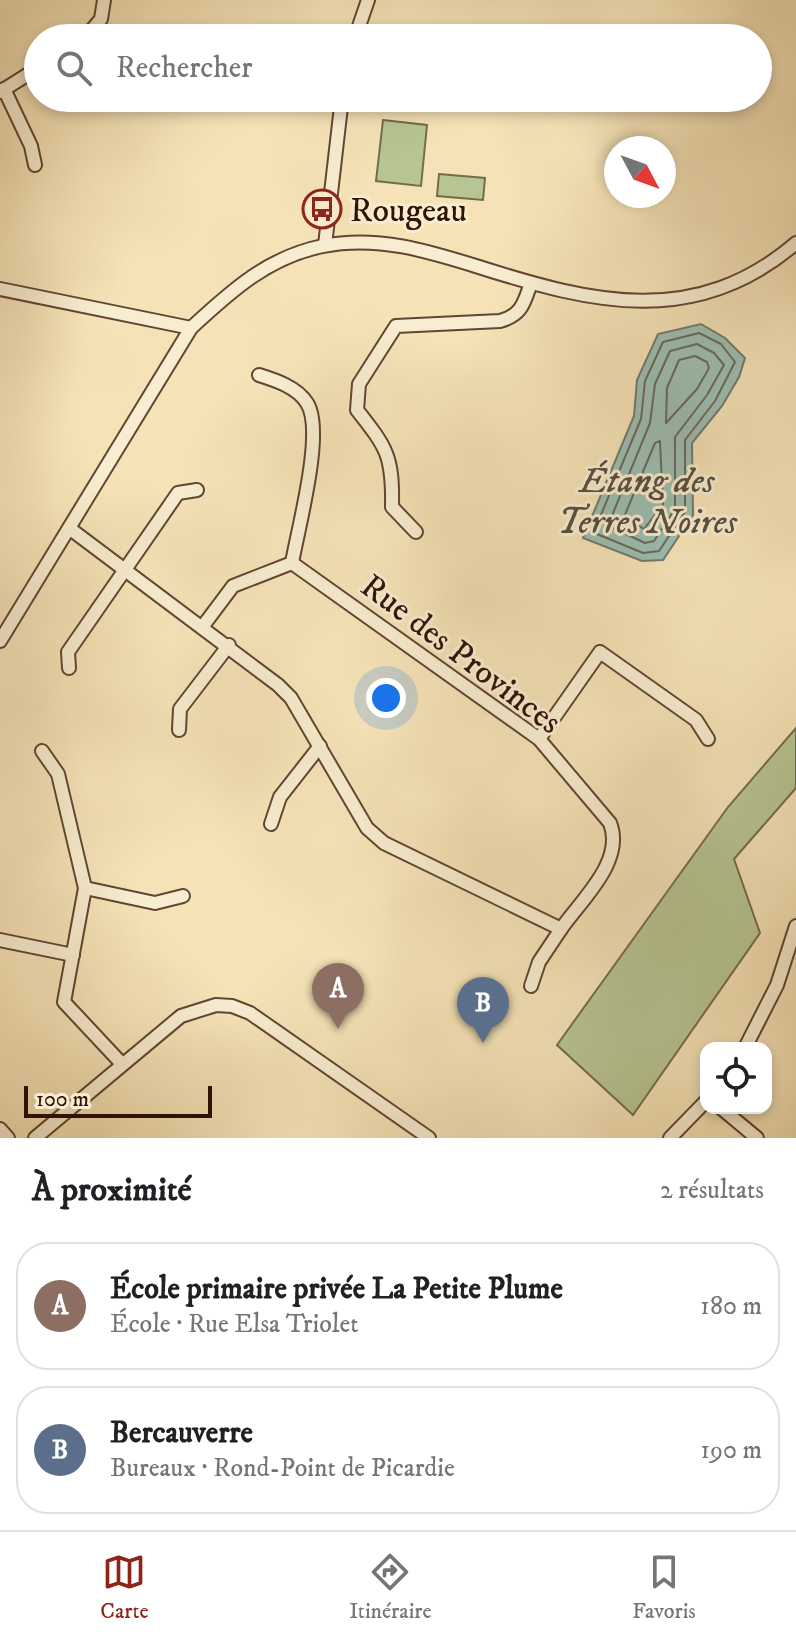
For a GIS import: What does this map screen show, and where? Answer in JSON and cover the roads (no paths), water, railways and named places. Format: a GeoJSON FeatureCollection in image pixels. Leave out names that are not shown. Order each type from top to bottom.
{"type":"FeatureCollection","features":[{"type":"Feature","properties":{"kind":"street"},"geometry":{"type":"LineString","coordinates":[[97,24],[101,19],[104,0]]}},
{"type":"Feature","properties":{"kind":"street"},"geometry":{"type":"LineString","coordinates":[[360,24],[368,0]]}},
{"type":"Feature","properties":{"kind":"street"},"geometry":{"type":"LineString","coordinates":[[24,77],[2,90],[31,146],[35,165]]}},
{"type":"Feature","properties":{"kind":"street"},"geometry":{"type":"LineString","coordinates":[[325,245],[340,112]]}},
{"type":"Feature","properties":{"kind":"street"},"geometry":{"type":"LineString","coordinates":[[0,641],[191,328],[235,287],[263,269],[325,245],[403,245],[597,300],[633,303],[670,300],[716,289],[745,276],[796,243]]}},
{"type":"Feature","properties":{"kind":"street"},"geometry":{"type":"LineString","coordinates":[[416,532],[392,507],[393,479],[384,442],[357,410],[359,384],[396,326],[500,321],[515,317],[522,309],[531,283]]}},
{"type":"Feature","properties":{"kind":"street"},"geometry":{"type":"LineString","coordinates":[[0,289],[191,328]]}},
{"type":"Feature","properties":{"kind":"street"},"geometry":{"type":"LineString","coordinates":[[203,626],[233,586],[292,563],[315,428],[307,403],[281,382],[259,375]]}},
{"type":"Feature","properties":{"kind":"street"},"geometry":{"type":"LineString","coordinates":[[69,668],[68,652],[178,493],[197,490]]}},
{"type":"Feature","properties":{"kind":"street"},"geometry":{"type":"LineString","coordinates":[[69,528],[229,645],[291,698],[367,828],[384,843],[561,929],[539,962],[531,986]]}},
{"type":"Feature","properties":{"kind":"street","name":"Rue des Provinces"},"geometry":{"type":"LineString","coordinates":[[292,563],[539,739],[610,823],[617,839],[613,857],[561,929]]}},
{"type":"Feature","properties":{"kind":"street"},"geometry":{"type":"LineString","coordinates":[[179,730],[180,709],[229,645]]}},
{"type":"Feature","properties":{"kind":"street"},"geometry":{"type":"LineString","coordinates":[[539,739],[600,652],[696,720],[708,739]]}},
{"type":"Feature","properties":{"kind":"street"},"geometry":{"type":"LineString","coordinates":[[271,824],[280,797],[320,746]]}},
{"type":"Feature","properties":{"kind":"street"},"geometry":{"type":"LineString","coordinates":[[42,751],[58,774],[85,888],[64,1002],[122,1064]]}},
{"type":"Feature","properties":{"kind":"street"},"geometry":{"type":"LineString","coordinates":[[85,888],[155,903],[183,896]]}},
{"type":"Feature","properties":{"kind":"street"},"geometry":{"type":"LineString","coordinates":[[748,1042],[777,985],[796,926]]}},
{"type":"Feature","properties":{"kind":"street"},"geometry":{"type":"LineString","coordinates":[[0,940],[73,955]]}},
{"type":"Feature","properties":{"kind":"street"},"geometry":{"type":"LineString","coordinates":[[35,1138],[181,1016],[200,1008],[232,1006],[260,1019],[429,1138]]}},
{"type":"Feature","properties":{"kind":"street"},"geometry":{"type":"LineString","coordinates":[[670,1138],[700,1107]]}},
{"type":"Feature","properties":{"kind":"street"},"geometry":{"type":"LineString","coordinates":[[728,1114],[757,1138]]}},
{"type":"Feature","properties":{"kind":"street"},"geometry":{"type":"LineString","coordinates":[[0,1129],[8,1138]]}},
{"type":"Feature","properties":{"kind":"water","name":"Étang des Terres Noires"},"geometry":{"type":"Polygon","coordinates":[[[701,324],[725,338],[745,358],[739,377],[722,406],[692,443],[693,515],[663,560],[642,561],[583,538],[634,416],[637,380],[658,334],[701,324]]]}},
{"type":"Feature","properties":{"kind":"place","name":"Rougeau"},"geometry":{"type":"Point","coordinates":[322,209]}},
{"type":"Feature","properties":{"kind":"place","name":"École primaire privée La Petite Plume"},"geometry":{"type":"Point","coordinates":[338,1029]}},
{"type":"Feature","properties":{"kind":"place","name":"Bercauverre"},"geometry":{"type":"Point","coordinates":[483,1043]}}]}
